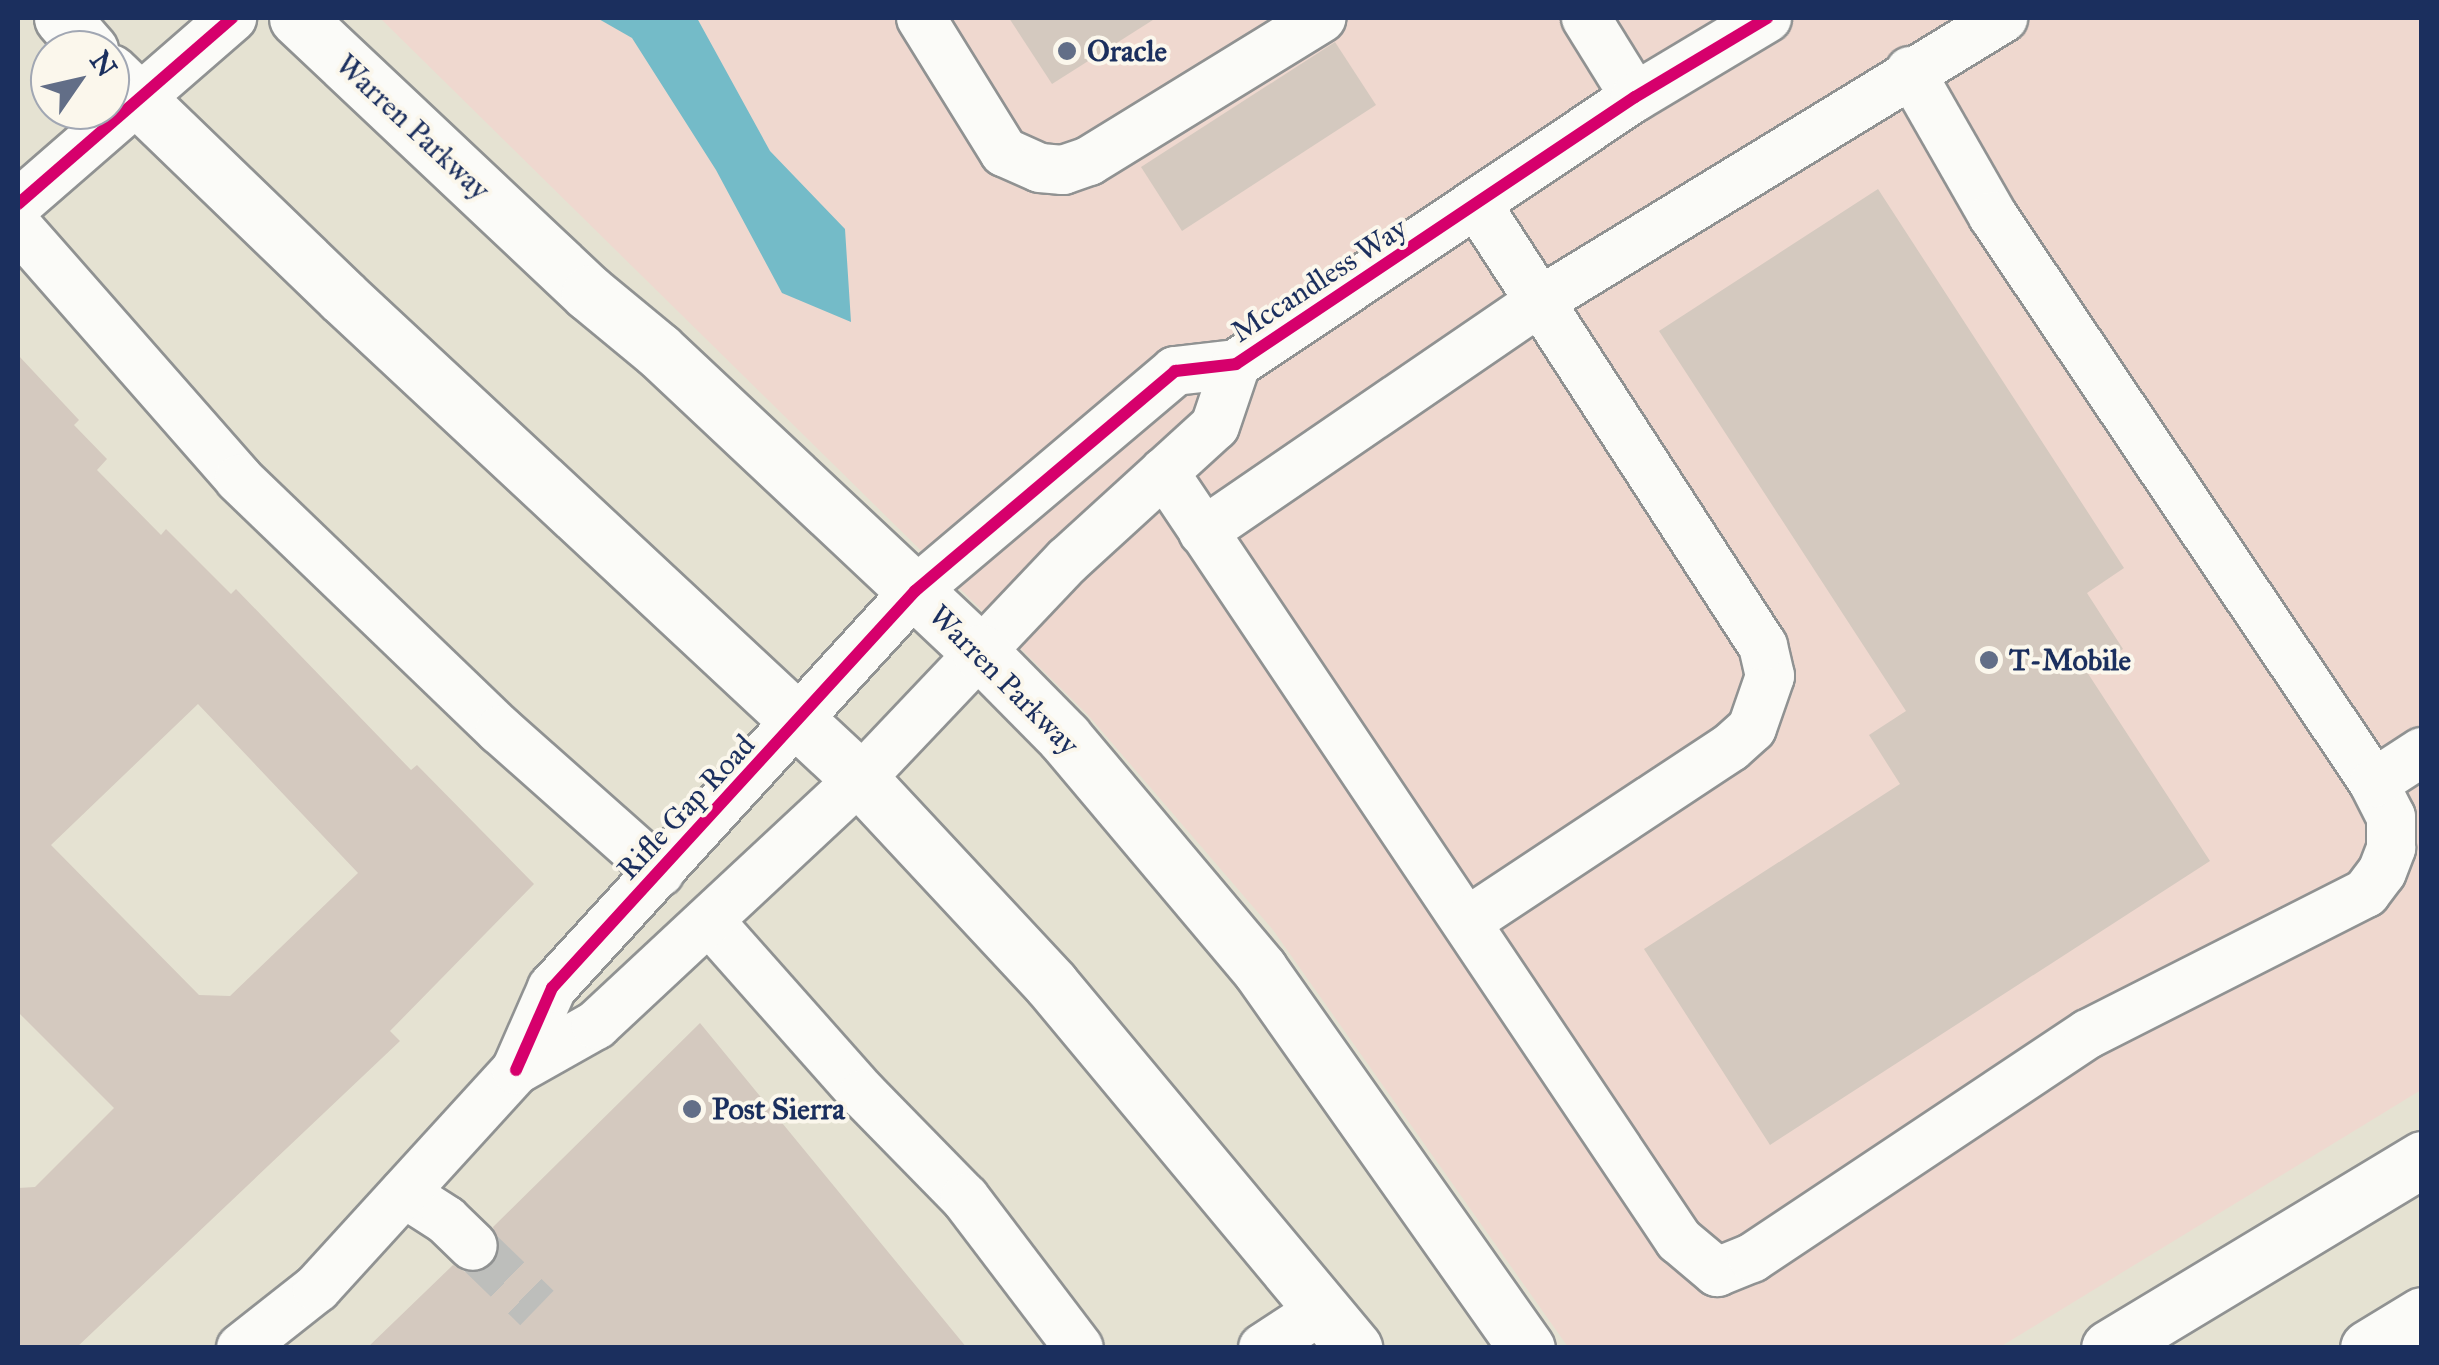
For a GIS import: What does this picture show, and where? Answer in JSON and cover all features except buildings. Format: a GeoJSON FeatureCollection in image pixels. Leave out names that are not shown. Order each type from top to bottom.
{"type":"FeatureCollection","features":[{"type":"Feature","properties":{"kind":"main road","name":"Warren Parkway"},"geometry":{"type":"LineString","coordinates":[[297,18],[589,293],[658,350],[980,652],[1064,737],[1260,970],[1527,1348]]}},
{"type":"Feature","properties":{"kind":"main road"},"geometry":{"type":"LineString","coordinates":[[130,93],[860,779],[1051,984],[1339,1328]]}},
{"type":"Feature","properties":{"kind":"main road"},"geometry":{"type":"LineString","coordinates":[[2110,1348],[2422,1159]]}},
{"type":"Feature","properties":{"kind":"main road"},"geometry":{"type":"LineString","coordinates":[[2368,1348],[2422,1316]]}},
{"type":"Feature","properties":{"kind":"street"},"geometry":{"type":"LineString","coordinates":[[130,83],[232,18]]}},
{"type":"Feature","properties":{"kind":"street"},"geometry":{"type":"LineString","coordinates":[[921,18],[1004,152],[1040,168],[1063,170],[1089,160],[1320,18]]}},
{"type":"Feature","properties":{"kind":"street"},"geometry":{"type":"LineString","coordinates":[[1586,18],[1636,97]]}},
{"type":"Feature","properties":{"kind":"street","name":"Mccandless Way"},"geometry":{"type":"LineString","coordinates":[[915,592],[1174,371],[1236,364],[1636,97],[1766,18]]}},
{"type":"Feature","properties":{"kind":"street"},"geometry":{"type":"LineString","coordinates":[[1204,532],[1540,301],[1910,70],[2003,18]]}},
{"type":"Feature","properties":{"kind":"street"},"geometry":{"type":"LineString","coordinates":[[1164,472],[1679,1240],[1717,1272],[1752,1258],[2088,1034],[2366,893],[2382,872],[2391,848],[2391,816],[2374,783],[1994,216],[1910,70]]}},
{"type":"Feature","properties":{"kind":"street"},"geometry":{"type":"LineString","coordinates":[[18,204],[85,130]]}},
{"type":"Feature","properties":{"kind":"street"},"geometry":{"type":"LineString","coordinates":[[1468,921],[1731,747],[1752,728],[1770,676],[1764,646],[1478,206]]}},
{"type":"Feature","properties":{"kind":"street"},"geometry":{"type":"LineString","coordinates":[[18,227],[239,479],[500,730],[660,872]]}},
{"type":"Feature","properties":{"kind":"street","name":"Mccandless Way"},"geometry":{"type":"LineString","coordinates":[[980,652],[1068,561],[1214,426],[1236,364]]}},
{"type":"Feature","properties":{"kind":"street","name":"Rifle Gap Road"},"geometry":{"type":"LineString","coordinates":[[516,1070],[552,988],[915,592]]}},
{"type":"Feature","properties":{"kind":"street","name":"Rifle Gap Road"},"geometry":{"type":"LineString","coordinates":[[241,1348],[317,1288],[516,1070],[596,1025],[710,923],[860,779],[980,652]]}},
{"type":"Feature","properties":{"kind":"street"},"geometry":{"type":"LineString","coordinates":[[2374,783],[2422,752]]}},
{"type":"Feature","properties":{"kind":"street"},"geometry":{"type":"LineString","coordinates":[[710,923],[863,1094],[965,1198],[1079,1348]]}},
{"type":"Feature","properties":{"kind":"street"},"geometry":{"type":"LineString","coordinates":[[404,1193],[446,1220],[473,1246]]}},
{"type":"Feature","properties":{"kind":"street"},"geometry":{"type":"LineString","coordinates":[[1262,1348],[1339,1328]]}},
{"type":"Feature","properties":{"kind":"shaded area"},"geometry":{"type":"Polygon","coordinates":[[[380,18],[2421,18],[2421,1090],[2000,1347],[1568,1347],[1273,930],[1088,715],[380,18]]]}},
{"type":"Feature","properties":{"kind":"water"},"geometry":{"type":"Polygon","coordinates":[[[597,18],[697,18],[770,151],[845,229],[851,322],[782,293],[716,170],[632,38],[597,18]]]}},
{"type":"Feature","properties":{"kind":"tunnel"},"geometry":{"type":"LineString","coordinates":[[473,1246],[537,1308]]}},
{"type":"Feature","properties":{"kind":"cycle path"},"geometry":{"type":"LineString","coordinates":[[18,204],[232,18]]}},
{"type":"Feature","properties":{"kind":"cycle path"},"geometry":{"type":"LineString","coordinates":[[516,1070],[552,988],[915,591],[1175,371],[1236,364],[1635,97],[1767,18]]}},
{"type":"Feature","properties":{"kind":"place","name":"Oracle"},"geometry":{"type":"Point","coordinates":[1067,51]}},
{"type":"Feature","properties":{"kind":"place","name":"T-Mobile"},"geometry":{"type":"Point","coordinates":[1989,660]}},
{"type":"Feature","properties":{"kind":"place","name":"Post Sierra"},"geometry":{"type":"Point","coordinates":[692,1109]}}]}
